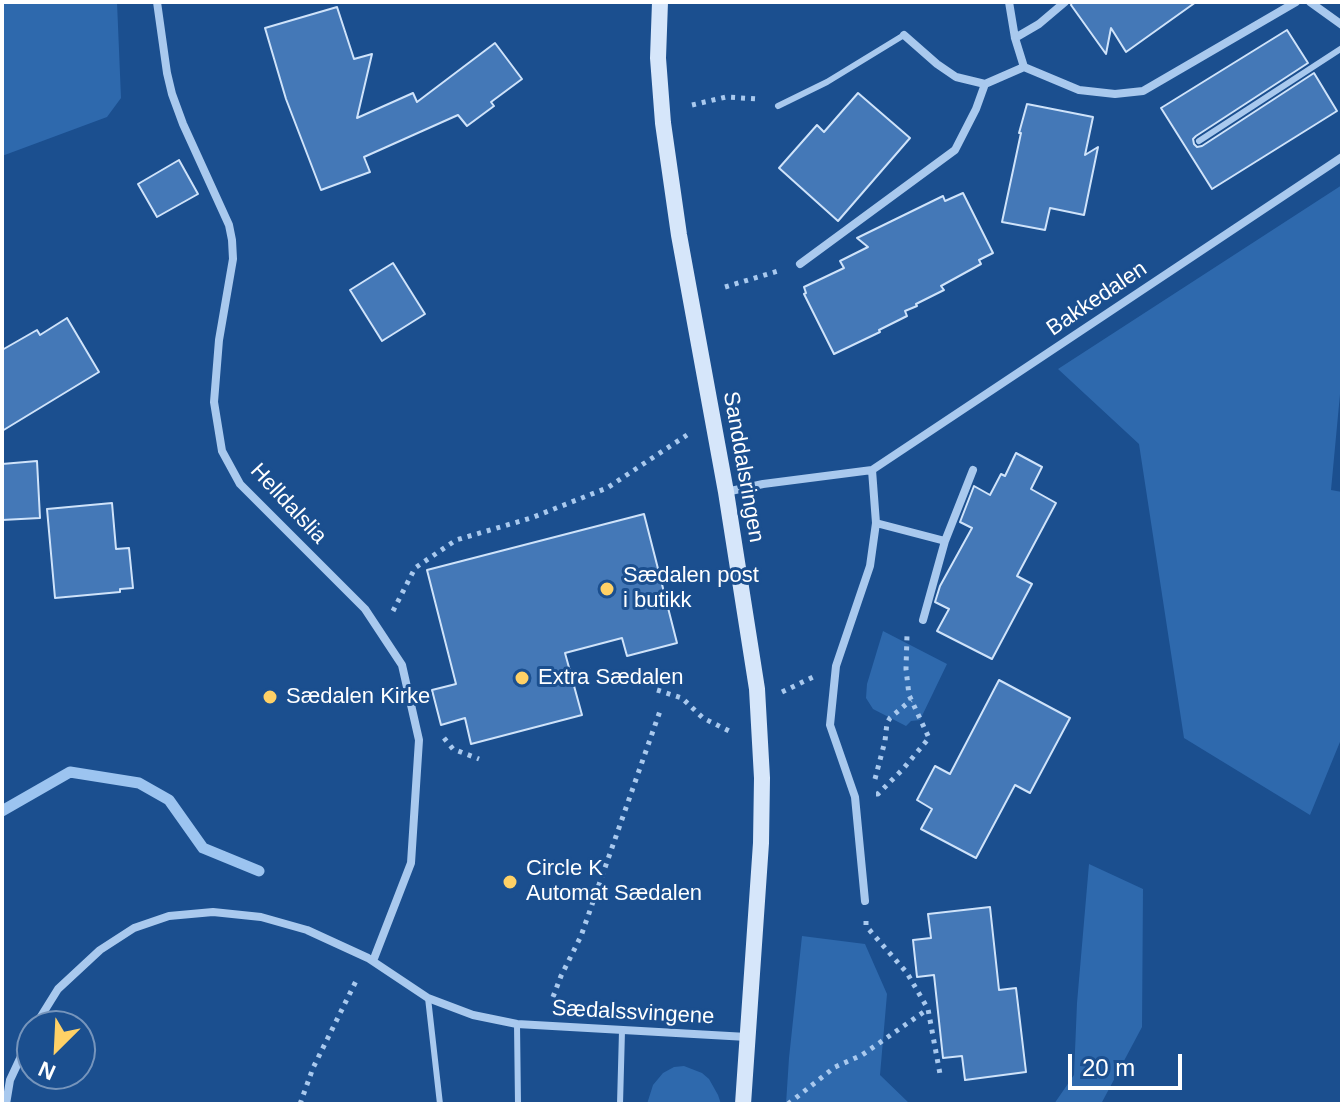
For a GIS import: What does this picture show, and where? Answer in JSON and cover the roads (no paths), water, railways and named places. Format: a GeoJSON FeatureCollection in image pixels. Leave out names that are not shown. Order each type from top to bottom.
{"type":"FeatureCollection","features":[{"type":"Feature","properties":{"kind":"main road","name":"Sanddalsringen"},"geometry":{"type":"LineString","coordinates":[[660,2],[658,58],[663,123],[679,235],[726,492],[757,689],[762,778],[757,914],[743,1104]]}},
{"type":"Feature","properties":{"kind":"street","name":"Helldalslia"},"geometry":{"type":"LineString","coordinates":[[157,2],[172,94],[229,225],[232,240],[233,259],[219,340],[214,402],[222,451],[240,484],[365,609],[402,665],[419,740],[411,863],[370,960]]}},
{"type":"Feature","properties":{"kind":"street"},"geometry":{"type":"LineString","coordinates":[[1009,2],[1024,67]]}},
{"type":"Feature","properties":{"kind":"street"},"geometry":{"type":"LineString","coordinates":[[1015,38],[1039,24],[1065,2]]}},
{"type":"Feature","properties":{"kind":"street"},"geometry":{"type":"LineString","coordinates":[[904,35],[956,77],[985,84],[1024,67],[1079,90],[1115,94],[1143,91],[1296,2]]}},
{"type":"Feature","properties":{"kind":"street"},"geometry":{"type":"LineString","coordinates":[[1310,2],[1342,25]]}},
{"type":"Feature","properties":{"kind":"street"},"geometry":{"type":"LineString","coordinates":[[800,264],[955,150],[985,84]]}},
{"type":"Feature","properties":{"kind":"street","name":"Bakkedalen"},"geometry":{"type":"LineString","coordinates":[[726,492],[872,470],[1342,157]]}},
{"type":"Feature","properties":{"kind":"street"},"geometry":{"type":"LineString","coordinates":[[865,901],[855,797],[830,725],[836,666],[870,566],[876,523],[872,470]]}},
{"type":"Feature","properties":{"kind":"street"},"geometry":{"type":"LineString","coordinates":[[923,620],[945,541],[973,470]]}},
{"type":"Feature","properties":{"kind":"street"},"geometry":{"type":"LineString","coordinates":[[876,523],[945,541]]}},
{"type":"Feature","properties":{"kind":"street","name":"Sædalssvingene"},"geometry":{"type":"LineString","coordinates":[[45,1010],[58,989],[100,950],[134,928],[169,916],[213,912],[261,917],[307,930],[370,960],[428,998],[473,1015],[517,1024],[747,1037]]}},
{"type":"Feature","properties":{"kind":"street"},"geometry":{"type":"LineString","coordinates":[[6,1104],[10,1080],[16,1067]]}},
{"type":"Feature","properties":{"kind":"lane"},"geometry":{"type":"LineString","coordinates":[[782,104],[827,82],[904,35]]}},
{"type":"Feature","properties":{"kind":"lane"},"geometry":{"type":"LineString","coordinates":[[1199,141],[1342,48]]}},
{"type":"Feature","properties":{"kind":"lane"},"geometry":{"type":"LineString","coordinates":[[428,998],[440,1104]]}},
{"type":"Feature","properties":{"kind":"lane"},"geometry":{"type":"LineString","coordinates":[[517,1024],[518,1104]]}},
{"type":"Feature","properties":{"kind":"lane"},"geometry":{"type":"LineString","coordinates":[[620,1104],[622,1031]]}},
{"type":"Feature","properties":{"kind":"waterway"},"geometry":{"type":"LineString","coordinates":[[2,811],[70,772],[139,783],[169,800],[203,848],[259,871]]}},
{"type":"Feature","properties":{"kind":"place","name":"Sædalen post i butikk"},"geometry":{"type":"Point","coordinates":[607,589]}},
{"type":"Feature","properties":{"kind":"place","name":"Extra Sædalen"},"geometry":{"type":"Point","coordinates":[522,678]}},
{"type":"Feature","properties":{"kind":"place","name":"Sædalen Kirke"},"geometry":{"type":"Point","coordinates":[270,697]}},
{"type":"Feature","properties":{"kind":"place","name":"Circle K Automat Sædalen"},"geometry":{"type":"Point","coordinates":[510,882]}}]}
